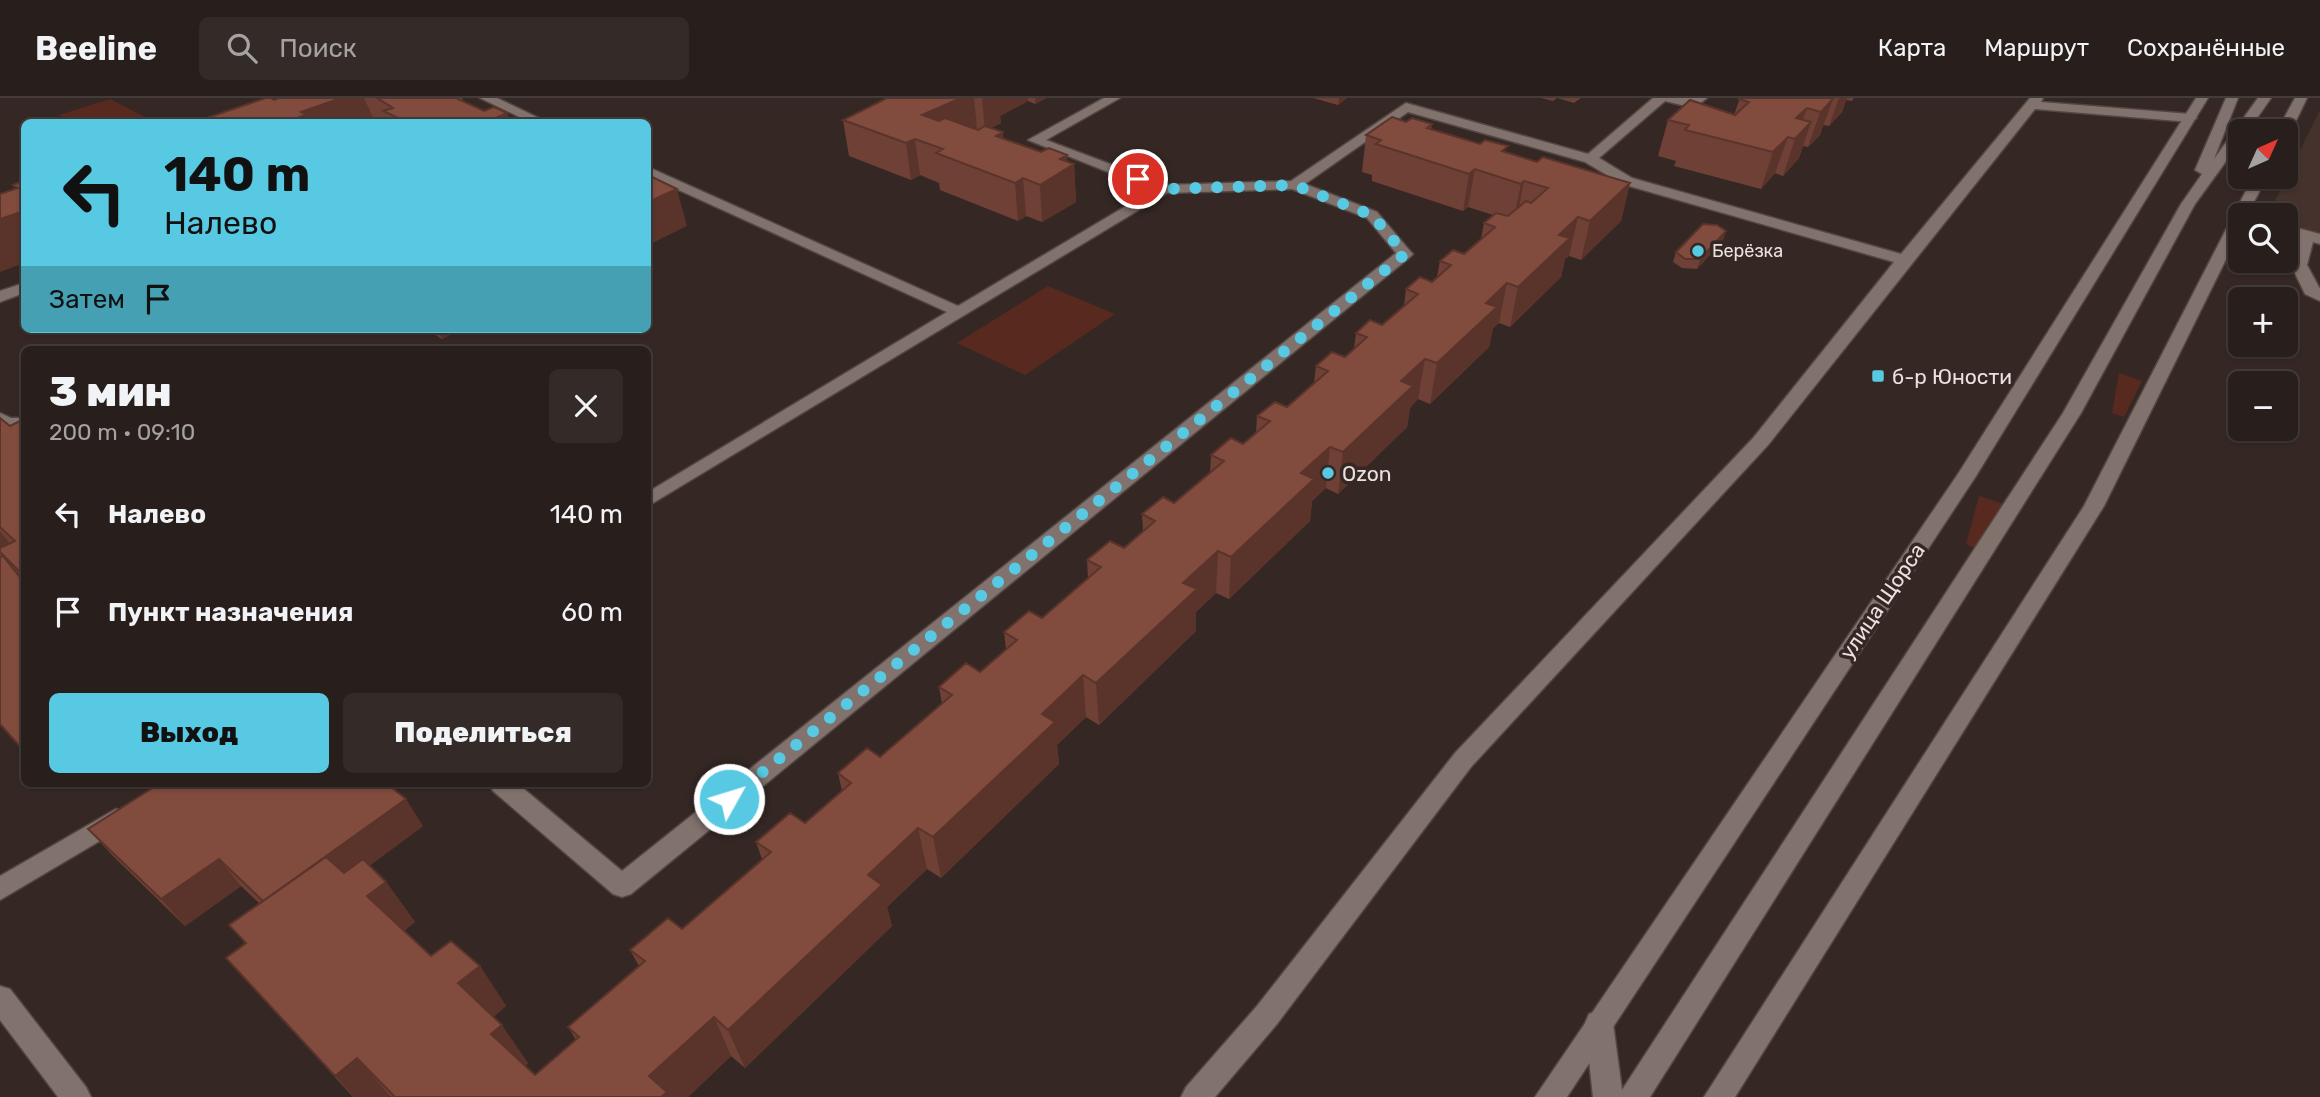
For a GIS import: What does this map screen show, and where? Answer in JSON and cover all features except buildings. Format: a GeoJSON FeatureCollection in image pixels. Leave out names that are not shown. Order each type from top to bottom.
{"type":"FeatureCollection","features":[{"type":"Feature","properties":{"kind":"main road"},"geometry":{"type":"LineString","coordinates":[[486,98],[533,119]]}},
{"type":"Feature","properties":{"kind":"main road"},"geometry":{"type":"LineString","coordinates":[[506,787],[622,886],[1405,254],[1372,215],[1294,185],[1164,189],[1035,140],[1114,98]]}},
{"type":"Feature","properties":{"kind":"main road"},"geometry":{"type":"LineString","coordinates":[[1390,98],[1406,107],[1591,159],[1627,181],[1904,260]]}},
{"type":"Feature","properties":{"kind":"main road"},"geometry":{"type":"LineString","coordinates":[[1591,159],[1661,98]]}},
{"type":"Feature","properties":{"kind":"main road"},"geometry":{"type":"LineString","coordinates":[[1667,98],[1694,104],[1701,98]]}},
{"type":"Feature","properties":{"kind":"main road","name":"улица Щорса"},"geometry":{"type":"LineString","coordinates":[[1550,1097],[1962,483],[2202,98]]}},
{"type":"Feature","properties":{"kind":"main road"},"geometry":{"type":"LineString","coordinates":[[1633,1097],[2072,413],[2188,204],[2232,98]]}},
{"type":"Feature","properties":{"kind":"main road"},"geometry":{"type":"LineString","coordinates":[[2250,119],[2265,98]]}},
{"type":"Feature","properties":{"kind":"main road"},"geometry":{"type":"LineString","coordinates":[[2290,119],[2301,98]]}},
{"type":"Feature","properties":{"kind":"main road"},"geometry":{"type":"LineString","coordinates":[[1196,1097],[1267,1015],[1463,760],[1761,441],[1904,260],[2034,102],[2190,118]]}},
{"type":"Feature","properties":{"kind":"main road"},"geometry":{"type":"LineString","coordinates":[[1294,185],[1406,107]]}},
{"type":"Feature","properties":{"kind":"main road"},"geometry":{"type":"LineString","coordinates":[[2188,204],[2228,149]]}},
{"type":"Feature","properties":{"kind":"main road"},"geometry":{"type":"LineString","coordinates":[[651,172],[959,312]]}},
{"type":"Feature","properties":{"kind":"main road"},"geometry":{"type":"LineString","coordinates":[[651,498],[1164,189]]}},
{"type":"Feature","properties":{"kind":"main road"},"geometry":{"type":"LineString","coordinates":[[2314,238],[2298,265],[2311,291],[2320,296]]}},
{"type":"Feature","properties":{"kind":"main road"},"geometry":{"type":"LineString","coordinates":[[1719,1097],[2094,506],[2228,241]]}},
{"type":"Feature","properties":{"kind":"main road"},"geometry":{"type":"LineString","coordinates":[[0,298],[21,289]]}},
{"type":"Feature","properties":{"kind":"main road"},"geometry":{"type":"LineString","coordinates":[[0,418],[7,423],[21,423]]}},
{"type":"Feature","properties":{"kind":"main road"},"geometry":{"type":"LineString","coordinates":[[0,889],[139,806]]}},
{"type":"Feature","properties":{"kind":"main road"},"geometry":{"type":"LineString","coordinates":[[0,998],[76,1097]]}},
{"type":"Feature","properties":{"kind":"main road"},"geometry":{"type":"LineString","coordinates":[[1600,1023],[1608,1097]]}},
{"type":"Feature","properties":{"kind":"shaded area"},"geometry":{"type":"Polygon","coordinates":[[[110,99],[149,119],[66,119],[59,115],[110,99]]]}},
{"type":"Feature","properties":{"kind":"shaded area"},"geometry":{"type":"Polygon","coordinates":[[[2320,110],[2320,233],[2298,227],[2298,203],[2274,203],[2281,189],[2298,189],[2298,154],[2320,110]]]}},
{"type":"Feature","properties":{"kind":"shaded area"},"geometry":{"type":"Polygon","coordinates":[[[1048,286],[1115,314],[1025,375],[957,343],[1048,286]]]}},
{"type":"Feature","properties":{"kind":"shaded area"},"geometry":{"type":"Polygon","coordinates":[[[2119,373],[2142,381],[2124,417],[2112,413],[2119,373]]]}},
{"type":"Feature","properties":{"kind":"shaded area"},"geometry":{"type":"Polygon","coordinates":[[[1979,496],[2004,504],[1978,550],[1966,544],[1979,496]]]}},
{"type":"Feature","properties":{"kind":"place","name":"Берёзка"},"geometry":{"type":"Point","coordinates":[1698,251]}},
{"type":"Feature","properties":{"kind":"place","name":"б-р Юности"},"geometry":{"type":"Point","coordinates":[1878,376]}},
{"type":"Feature","properties":{"kind":"place","name":"Ozon"},"geometry":{"type":"Point","coordinates":[1328,473]}},
{"type":"Feature","properties":{"kind":"route"},"geometry":{"type":"LineString","coordinates":[[729,799],[1405,254],[1372,215],[1294,185],[1164,189],[1138,179]]}}]}
